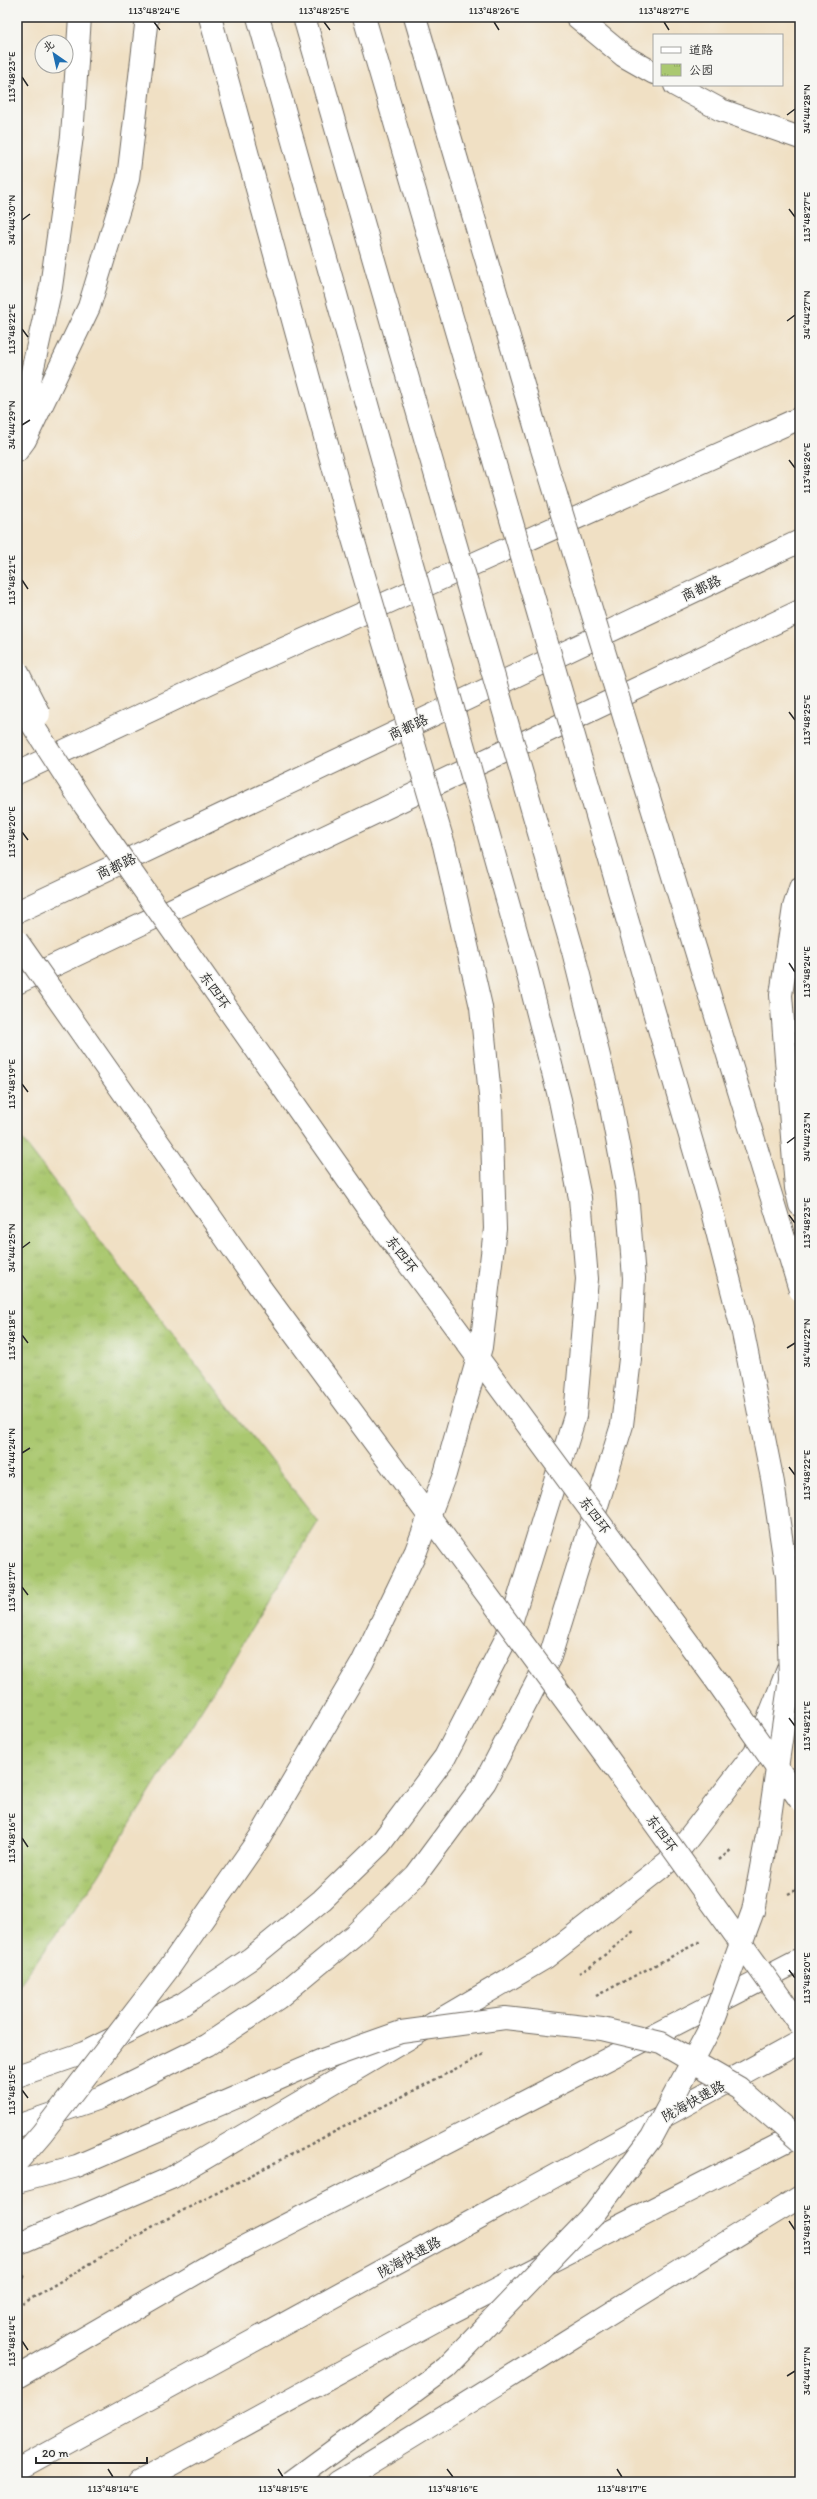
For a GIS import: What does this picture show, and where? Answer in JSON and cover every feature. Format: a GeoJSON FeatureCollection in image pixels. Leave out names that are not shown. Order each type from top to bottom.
{"type":"FeatureCollection","features":[{"type":"Feature","properties":{"kind":"main road"},"geometry":{"type":"LineString","coordinates":[[17,437],[51,287],[72,136],[80,17]]}},
{"type":"Feature","properties":{"kind":"main road"},"geometry":{"type":"LineString","coordinates":[[17,451],[24,440],[88,307],[128,179],[147,17]]}},
{"type":"Feature","properties":{"kind":"main road"},"geometry":{"type":"LineString","coordinates":[[17,2162],[42,2134],[169,1968],[247,1855],[362,1663],[416,1551],[442,1481],[481,1347],[495,1230],[491,1105],[481,1007],[444,845],[351,532],[210,17]]}},
{"type":"Feature","properties":{"kind":"main road"},"geometry":{"type":"LineString","coordinates":[[17,2076],[84,2053],[183,2004],[250,1959],[322,1900],[380,1844],[445,1757],[506,1639],[575,1416],[587,1279],[580,1198],[560,1100],[525,963],[258,17]]}},
{"type":"Feature","properties":{"kind":"main road"},"geometry":{"type":"LineString","coordinates":[[17,2126],[102,2098],[207,2045],[278,1998],[354,1936],[416,1875],[485,1782],[550,1657],[588,1539],[622,1425],[630,1359],[634,1278],[627,1192],[609,1097],[573,951],[304,17]]}},
{"type":"Feature","properties":{"kind":"main road"},"geometry":{"type":"LineString","coordinates":[[292,2482],[446,2368],[594,2214],[652,2137],[709,2030],[753,1911],[768,1830],[790,1679],[787,1577],[773,1483],[743,1333],[711,1208],[364,17]]}},
{"type":"Feature","properties":{"kind":"main road"},"geometry":{"type":"LineString","coordinates":[[415,17],[538,436],[800,1290]]}},
{"type":"Feature","properties":{"kind":"main road"},"geometry":{"type":"LineString","coordinates":[[577,17],[624,56],[653,72]]}},
{"type":"Feature","properties":{"kind":"main road"},"geometry":{"type":"LineString","coordinates":[[677,86],[720,110],[800,138]]}},
{"type":"Feature","properties":{"kind":"main road"},"geometry":{"type":"LineString","coordinates":[[17,773],[252,663],[800,418]]}},
{"type":"Feature","properties":{"kind":"main road","name":"商都路"},"geometry":{"type":"LineString","coordinates":[[17,912],[800,541]]}},
{"type":"Feature","properties":{"kind":"main road"},"geometry":{"type":"LineString","coordinates":[[17,982],[800,611]]}},
{"type":"Feature","properties":{"kind":"main road"},"geometry":{"type":"LineString","coordinates":[[17,671],[85,806]]}},
{"type":"Feature","properties":{"kind":"main road","name":"东四环"},"geometry":{"type":"LineString","coordinates":[[17,700],[85,806],[371,1213],[687,1641],[800,1800]]}},
{"type":"Feature","properties":{"kind":"main road"},"geometry":{"type":"LineString","coordinates":[[800,888],[794,907],[781,995],[796,1188],[800,1205]]}},
{"type":"Feature","properties":{"kind":"main road","name":"东四环"},"geometry":{"type":"LineString","coordinates":[[17,941],[262,1290],[602,1751],[800,2025]]}},
{"type":"Feature","properties":{"kind":"main road"},"geometry":{"type":"LineString","coordinates":[[17,2244],[171,2178],[545,1958],[673,1858],[755,1752],[800,1638]]}},
{"type":"Feature","properties":{"kind":"main road"},"geometry":{"type":"LineString","coordinates":[[17,2377],[222,2258],[800,1960]]}},
{"type":"Feature","properties":{"kind":"main road"},"geometry":{"type":"LineString","coordinates":[[17,2182],[77,2166],[322,2060],[394,2035],[505,2018],[602,2029],[661,2043],[739,2088],[800,2141]]}},
{"type":"Feature","properties":{"kind":"main road","name":"陇海快速路"},"geometry":{"type":"LineString","coordinates":[[17,2470],[800,2042]]}},
{"type":"Feature","properties":{"kind":"main road"},"geometry":{"type":"LineString","coordinates":[[139,2482],[442,2317],[800,2134]]}},
{"type":"Feature","properties":{"kind":"main road"},"geometry":{"type":"LineString","coordinates":[[338,2482],[433,2425],[668,2276],[800,2197]]}},
{"type":"Feature","properties":{"kind":"path"},"geometry":{"type":"LineString","coordinates":[[786,1895],[800,1888]]}},
{"type":"Feature","properties":{"kind":"path"},"geometry":{"type":"LineString","coordinates":[[592,1998],[703,1940]]}},
{"type":"Feature","properties":{"kind":"path"},"geometry":{"type":"LineString","coordinates":[[17,2307],[157,2224],[494,2049]]}},
{"type":"Feature","properties":{"kind":"green space"},"geometry":{"type":"Polygon","coordinates":[[[17,1133],[318,1522],[98,1876],[17,1988],[17,1133]]]}}]}
